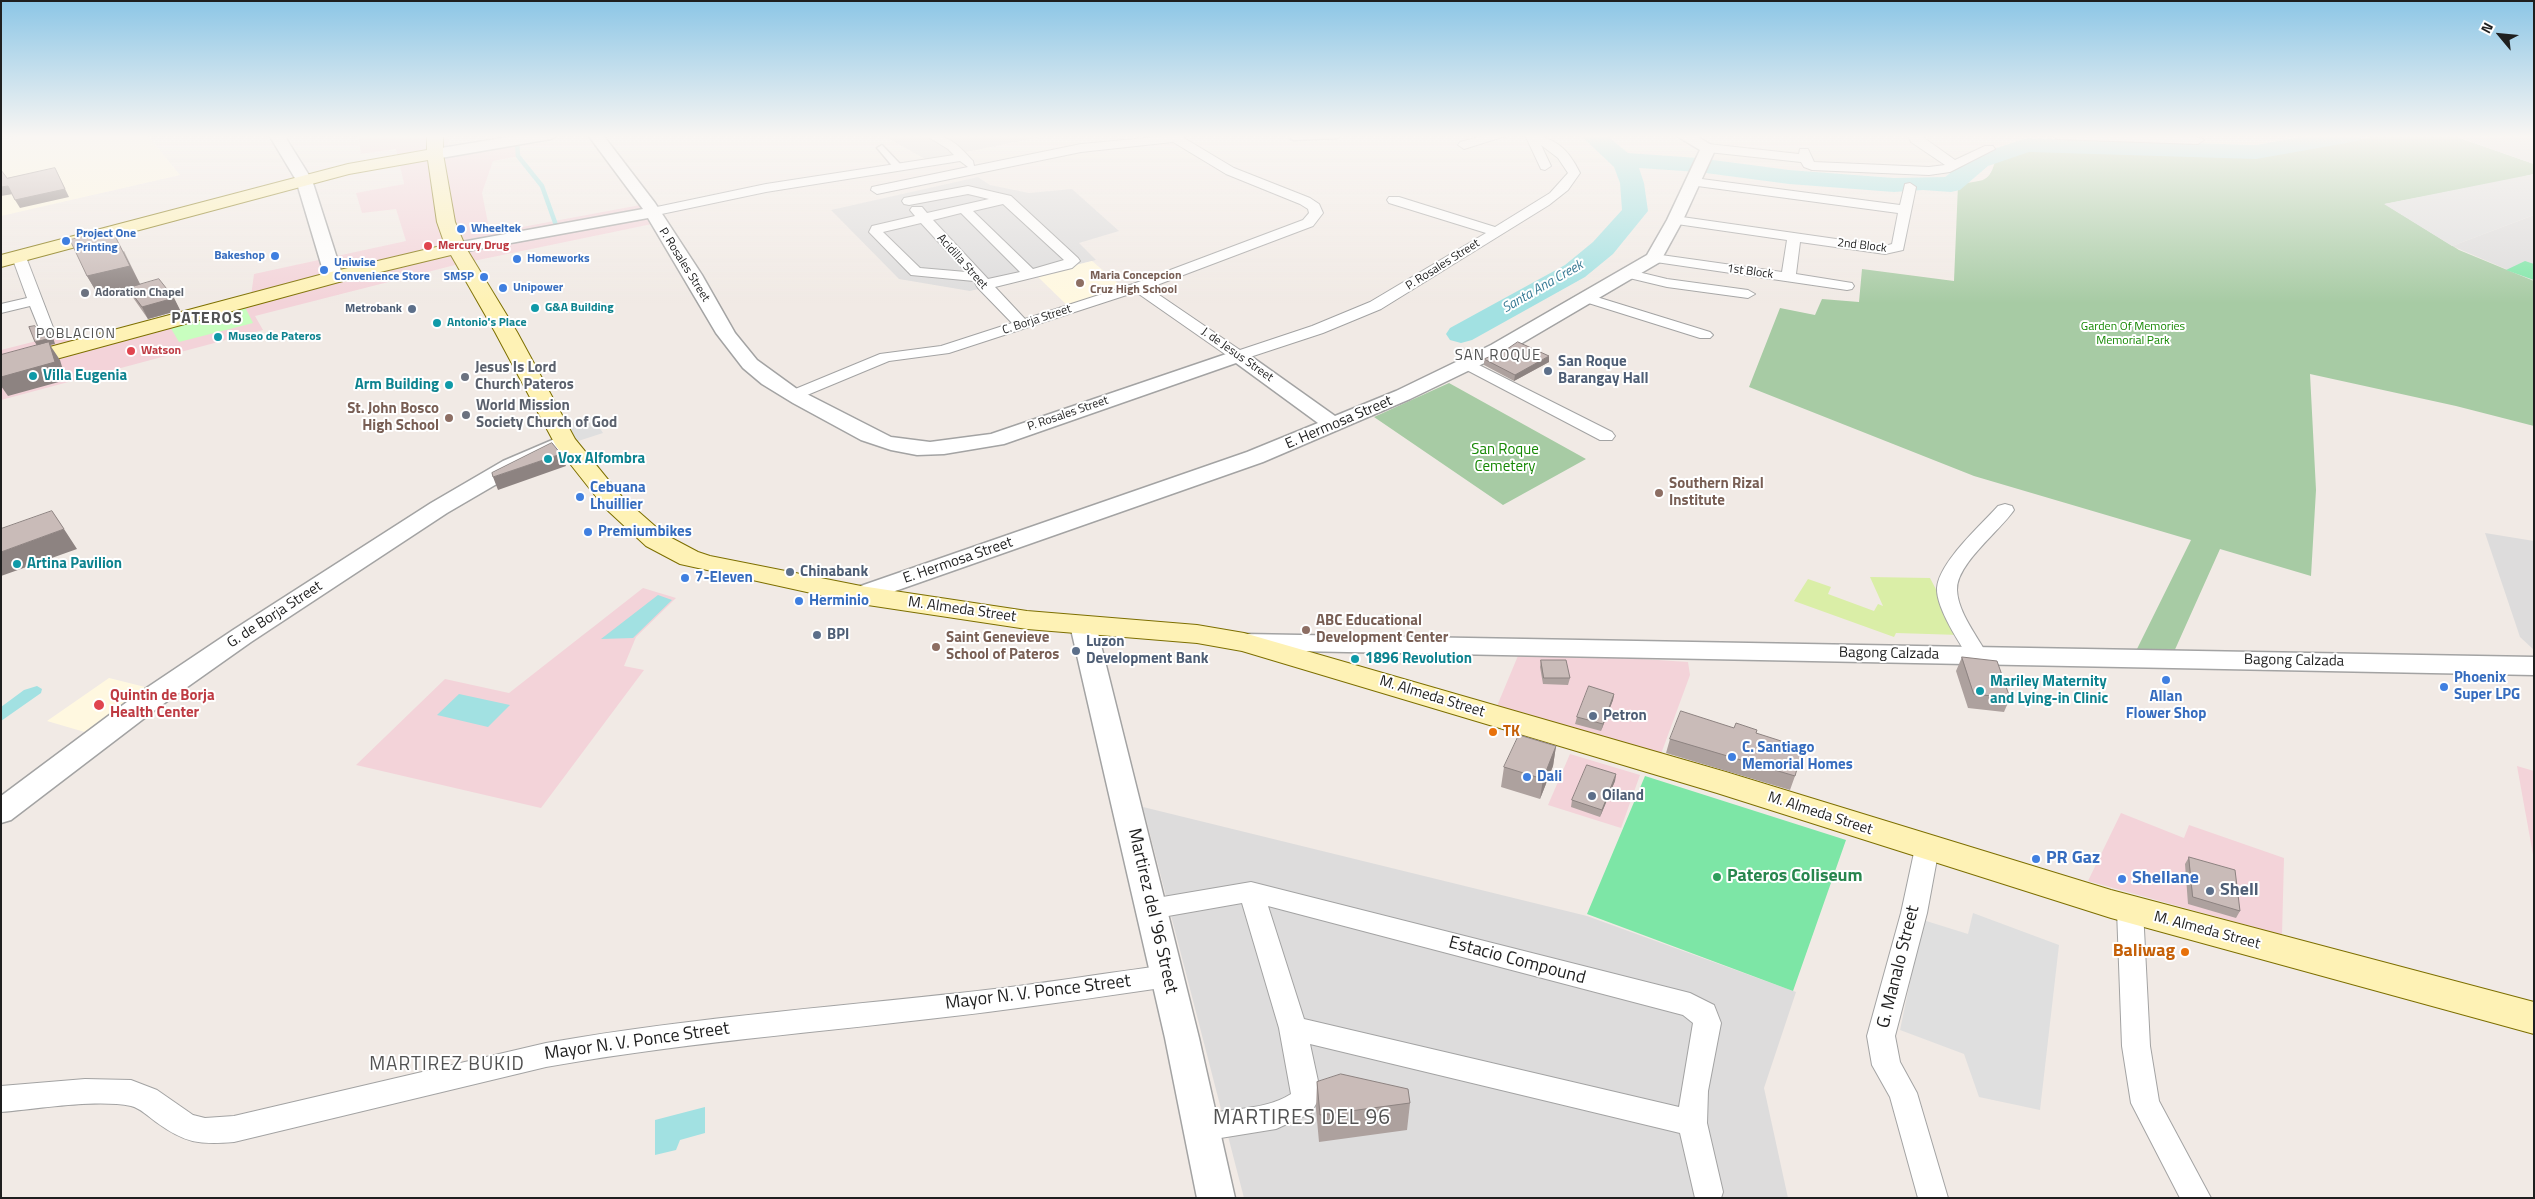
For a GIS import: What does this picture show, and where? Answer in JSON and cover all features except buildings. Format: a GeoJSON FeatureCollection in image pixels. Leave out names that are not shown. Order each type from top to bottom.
{"type":"FeatureCollection","features":[{"type":"Feature","properties":{"kind":"main road"},"geometry":{"type":"LineString","coordinates":[[10,259],[263,191]]}},
{"type":"Feature","properties":{"kind":"main road","name":"M. Almeda Street"},"geometry":{"type":"LineString","coordinates":[[441,191],[446,222],[456,248],[506,332],[564,442],[614,503],[655,540],[689,558],[786,581],[983,614],[1083,625],[1197,634],[1244,642],[1717,782],[2130,910],[2534,1018]]}},
{"type":"Feature","properties":{"kind":"main road"},"geometry":{"type":"LineString","coordinates":[[1,367],[51,341],[456,248]]}},
{"type":"Feature","properties":{"kind":"street"},"geometry":{"type":"LineString","coordinates":[[307,191],[334,277]]}},
{"type":"Feature","properties":{"kind":"street","name":"P. Rosales Street"},"geometry":{"type":"LineString","coordinates":[[638,191],[704,294],[721,328],[750,365],[794,395],[891,444],[911,448],[951,446],[996,439],[1373,308],[1547,201],[1558,191]]}},
{"type":"Feature","properties":{"kind":"street"},"geometry":{"type":"LineString","coordinates":[[456,248],[560,230],[752,191]]}},
{"type":"Feature","properties":{"kind":"street","name":"Acidilla Street"},"geometry":{"type":"LineString","coordinates":[[962,191],[907,199],[979,281],[1022,325]]}},
{"type":"Feature","properties":{"kind":"street","name":"Acidilla Street"},"geometry":{"type":"LineString","coordinates":[[972,191],[1006,200]]}},
{"type":"Feature","properties":{"kind":"street","name":"C. Borja Street"},"geometry":{"type":"LineString","coordinates":[[794,395],[886,357],[944,350],[1138,287],[1308,223],[1316,213],[1314,208],[1305,201],[1280,191]]}},
{"type":"Feature","properties":{"kind":"street","name":"E. Hermosa Street"},"geometry":{"type":"LineString","coordinates":[[861,594],[1255,458],[1403,395],[1467,364],[1630,274],[1654,258],[1675,220],[1688,191]]}},
{"type":"Feature","properties":{"kind":"street"},"geometry":{"type":"LineString","coordinates":[[1803,191],[1905,210]]}},
{"type":"Feature","properties":{"kind":"street","name":"2nd Block"},"geometry":{"type":"LineString","coordinates":[[1675,220],[1893,250],[1898,247],[1909,191]]}},
{"type":"Feature","properties":{"kind":"street"},"geometry":{"type":"LineString","coordinates":[[1006,200],[1073,261],[1072,263],[1030,273],[979,281],[916,272],[876,232],[882,227],[1006,200]]}},
{"type":"Feature","properties":{"kind":"street"},"geometry":{"type":"LineString","coordinates":[[1394,200],[1497,232]]}},
{"type":"Feature","properties":{"kind":"street"},"geometry":{"type":"LineString","coordinates":[[964,209],[1030,273]]}},
{"type":"Feature","properties":{"kind":"street"},"geometry":{"type":"LineString","coordinates":[[1788,277],[1794,237]]}},
{"type":"Feature","properties":{"kind":"street","name":"1st Block"},"geometry":{"type":"LineString","coordinates":[[1654,258],[1846,286]]}},
{"type":"Feature","properties":{"kind":"street"},"geometry":{"type":"LineString","coordinates":[[10,259],[35,300],[51,341]]}},
{"type":"Feature","properties":{"kind":"street"},"geometry":{"type":"LineString","coordinates":[[1630,274],[1667,283],[1748,294]]}},
{"type":"Feature","properties":{"kind":"street","name":"J. de Jesus Street"},"geometry":{"type":"LineString","coordinates":[[1138,287],[1334,425]]}},
{"type":"Feature","properties":{"kind":"street"},"geometry":{"type":"LineString","coordinates":[[1587,298],[1705,335]]}},
{"type":"Feature","properties":{"kind":"street"},"geometry":{"type":"LineString","coordinates":[[1,309],[35,300]]}},
{"type":"Feature","properties":{"kind":"street"},"geometry":{"type":"LineString","coordinates":[[1467,364],[1606,436]]}},
{"type":"Feature","properties":{"kind":"street","name":"G. de Borja Street"},"geometry":{"type":"LineString","coordinates":[[1,812],[149,700],[250,631],[439,508],[511,466],[564,442]]}},
{"type":"Feature","properties":{"kind":"street"},"geometry":{"type":"LineString","coordinates":[[1978,656],[1953,606],[1947,591],[1947,583],[1956,567],[2005,510]]}},
{"type":"Feature","properties":{"kind":"street","name":"Martirez del '96 Street"},"geometry":{"type":"LineString","coordinates":[[1083,625],[1168,976],[1216,1198]]}},
{"type":"Feature","properties":{"kind":"street","name":"Bagong Calzada"},"geometry":{"type":"LineString","coordinates":[[1244,642],[2534,666]]}},
{"type":"Feature","properties":{"kind":"street","name":"G. Manalo Street"},"geometry":{"type":"LineString","coordinates":[[1927,848],[1914,913],[1881,1036],[1886,1065],[1903,1093],[1933,1198]]}},
{"type":"Feature","properties":{"kind":"street"},"geometry":{"type":"LineString","coordinates":[[1202,1128],[1276,1116],[1300,1106],[1307,1095],[1293,1028],[1251,892]]}},
{"type":"Feature","properties":{"kind":"street","name":"Estacio Compound"},"geometry":{"type":"LineString","coordinates":[[1151,909],[1251,892],[1690,1005],[1704,1013],[1707,1023],[1694,1091],[1692,1123],[1708,1192]]}},
{"type":"Feature","properties":{"kind":"street"},"geometry":{"type":"LineString","coordinates":[[2130,910],[2136,1046],[2140,1078],[2146,1103],[2196,1198]]}},
{"type":"Feature","properties":{"kind":"street","name":"Mayor N. V. Ponce Street"},"geometry":{"type":"LineString","coordinates":[[1,1099],[94,1092],[131,1093],[147,1099],[186,1127],[205,1130],[234,1129],[546,1055],[596,1046],[674,1034],[1003,999],[1168,976]]}},
{"type":"Feature","properties":{"kind":"street"},"geometry":{"type":"LineString","coordinates":[[1293,1028],[1692,1123]]}},
{"type":"Feature","properties":{"kind":"shaded area"},"geometry":{"type":"Polygon","coordinates":[[[1,191],[110,191],[1,216],[1,191]]]}},
{"type":"Feature","properties":{"kind":"shaded area"},"geometry":{"type":"Polygon","coordinates":[[[367,191],[483,191],[490,233],[640,205],[652,224],[459,264],[255,316],[263,330],[1,400],[1,350],[68,333],[73,343],[251,296],[254,274],[406,241],[396,209],[362,213],[356,193],[367,191]]]}},
{"type":"Feature","properties":{"kind":"shaded area"},"geometry":{"type":"Polygon","coordinates":[[[916,191],[1019,191],[1029,193],[1074,191],[1119,231],[1079,243],[1096,260],[970,291],[899,279],[831,210],[916,191]]]}},
{"type":"Feature","properties":{"kind":"shaded area"},"geometry":{"type":"Polygon","coordinates":[[[2449,191],[2534,191],[2534,215],[2452,246],[2384,204],[2449,191]]]}},
{"type":"Feature","properties":{"kind":"shaded area"},"geometry":{"type":"Polygon","coordinates":[[[2534,215],[2534,281],[2452,246],[2534,215]]]}},
{"type":"Feature","properties":{"kind":"shaded area","name":"Maria Concepcion Cruz High School"},"geometry":{"type":"Polygon","coordinates":[[[1092,261],[1126,290],[1070,308],[1036,275],[1092,261]]]}},
{"type":"Feature","properties":{"kind":"shaded area"},"geometry":{"type":"Polygon","coordinates":[[[592,416],[603,433],[572,443],[561,425],[592,416]]]}},
{"type":"Feature","properties":{"kind":"shaded area"},"geometry":{"type":"Polygon","coordinates":[[[2485,533],[2534,541],[2534,650],[2520,637],[2485,533]]]}},
{"type":"Feature","properties":{"kind":"shaded area"},"geometry":{"type":"Polygon","coordinates":[[[643,588],[676,598],[636,637],[624,666],[644,670],[541,808],[356,765],[445,679],[509,693],[643,588]]]}},
{"type":"Feature","properties":{"kind":"shaded area"},"geometry":{"type":"Polygon","coordinates":[[[1520,651],[1688,662],[1690,675],[1661,754],[1497,706],[1520,651]]]}},
{"type":"Feature","properties":{"kind":"shaded area","name":"Quintin de Borja Health Center"},"geometry":{"type":"Polygon","coordinates":[[[109,678],[149,688],[88,733],[47,721],[109,678]]]}},
{"type":"Feature","properties":{"kind":"shaded area"},"geometry":{"type":"Polygon","coordinates":[[[1570,754],[1640,775],[1621,828],[1548,805],[1570,754]]]}},
{"type":"Feature","properties":{"kind":"shaded area"},"geometry":{"type":"Polygon","coordinates":[[[2517,766],[2534,771],[2534,860],[2517,766]]]}},
{"type":"Feature","properties":{"kind":"shaded area"},"geometry":{"type":"Polygon","coordinates":[[[1143,807],[1587,916],[1796,992],[1764,1088],[1788,1198],[1244,1198],[1143,807]]]}},
{"type":"Feature","properties":{"kind":"shaded area"},"geometry":{"type":"Polygon","coordinates":[[[2121,813],[2184,838],[2189,825],[2284,858],[2282,935],[2088,881],[2121,813]]]}},
{"type":"Feature","properties":{"kind":"shaded area"},"geometry":{"type":"Polygon","coordinates":[[[1973,913],[2059,945],[2040,1110],[1979,1097],[1964,1054],[1900,1030],[1923,920],[1968,934],[1973,913]]]}},
{"type":"Feature","properties":{"kind":"green space","name":"Garden Of Memories Memorial Park"},"geometry":{"type":"Polygon","coordinates":[[[1958,191],[2452,191],[2385,204],[2459,250],[2534,281],[2534,426],[2456,406],[2310,374],[2316,490],[2311,576],[2220,549],[2173,654],[2135,653],[2191,540],[1974,476],[1749,387],[1780,308],[1815,315],[1822,299],[1859,302],[1862,269],[1954,281],[1958,191]]]}},
{"type":"Feature","properties":{"kind":"green space"},"geometry":{"type":"Polygon","coordinates":[[[2525,261],[2534,264],[2534,280],[2506,270],[2525,261]]]}},
{"type":"Feature","properties":{"kind":"green space"},"geometry":{"type":"Polygon","coordinates":[[[244,305],[253,323],[179,342],[169,325],[244,305]]]}},
{"type":"Feature","properties":{"kind":"green space","name":"San Roque Cemetery"},"geometry":{"type":"Polygon","coordinates":[[[1449,383],[1586,459],[1503,505],[1374,417],[1449,383]]]}},
{"type":"Feature","properties":{"kind":"green space"},"geometry":{"type":"Polygon","coordinates":[[[1870,577],[1930,578],[1960,635],[1896,633],[1894,637],[1794,601],[1808,579],[1831,587],[1828,594],[1874,611],[1878,604],[1883,606],[1870,577]]]}},
{"type":"Feature","properties":{"kind":"green space","name":"Pateros Coliseum"},"geometry":{"type":"Polygon","coordinates":[[[1645,776],[1846,840],[1793,991],[1587,914],[1645,776]]]}},
{"type":"Feature","properties":{"kind":"water"},"geometry":{"type":"Polygon","coordinates":[[[658,595],[672,600],[633,638],[601,639],[658,595]]]}},
{"type":"Feature","properties":{"kind":"water"},"geometry":{"type":"Polygon","coordinates":[[[37,686],[42,689],[41,693],[1,721],[1,707],[24,690],[37,686]]]}},
{"type":"Feature","properties":{"kind":"water"},"geometry":{"type":"Polygon","coordinates":[[[459,694],[510,705],[488,727],[437,715],[459,694]]]}},
{"type":"Feature","properties":{"kind":"water"},"geometry":{"type":"Polygon","coordinates":[[[705,1107],[705,1133],[680,1140],[676,1150],[655,1155],[655,1120],[705,1107]]]}},
{"type":"Feature","properties":{"kind":"waterway","name":"Santa Ana Creek"},"geometry":{"type":"LineString","coordinates":[[544,191],[557,228]]}},
{"type":"Feature","properties":{"kind":"waterway","name":"Santa Ana Creek"},"geometry":{"type":"LineString","coordinates":[[1461,334],[1575,271],[1603,248],[1635,211],[1633,191]]}},
{"type":"Feature","properties":{"kind":"place","name":"Wheeltek"},"geometry":{"type":"Point","coordinates":[461,229]}},
{"type":"Feature","properties":{"kind":"place","name":"Project One Printing"},"geometry":{"type":"Point","coordinates":[66,241]}},
{"type":"Feature","properties":{"kind":"place","name":"Mercury Drug"},"geometry":{"type":"Point","coordinates":[428,246]}},
{"type":"Feature","properties":{"kind":"place","name":"Bakeshop"},"geometry":{"type":"Point","coordinates":[275,256]}},
{"type":"Feature","properties":{"kind":"place","name":"Homeworks"},"geometry":{"type":"Point","coordinates":[517,259]}},
{"type":"Feature","properties":{"kind":"place","name":"Uniwise Convenience Store"},"geometry":{"type":"Point","coordinates":[324,270]}},
{"type":"Feature","properties":{"kind":"place","name":"SMSP"},"geometry":{"type":"Point","coordinates":[484,277]}},
{"type":"Feature","properties":{"kind":"place","name":"Maria Concepcion Cruz High School"},"geometry":{"type":"Point","coordinates":[1080,283]}},
{"type":"Feature","properties":{"kind":"place","name":"Unipower"},"geometry":{"type":"Point","coordinates":[503,288]}},
{"type":"Feature","properties":{"kind":"place","name":"Adoration Chapel"},"geometry":{"type":"Point","coordinates":[85,293]}},
{"type":"Feature","properties":{"kind":"place","name":"G&A Building"},"geometry":{"type":"Point","coordinates":[535,308]}},
{"type":"Feature","properties":{"kind":"place","name":"Metrobank"},"geometry":{"type":"Point","coordinates":[412,309]}},
{"type":"Feature","properties":{"kind":"place","name":"Antonio's Place"},"geometry":{"type":"Point","coordinates":[437,323]}},
{"type":"Feature","properties":{"kind":"place","name":"Museo de Pateros"},"geometry":{"type":"Point","coordinates":[218,337]}},
{"type":"Feature","properties":{"kind":"place","name":"Watson"},"geometry":{"type":"Point","coordinates":[131,351]}},
{"type":"Feature","properties":{"kind":"place","name":"San Roque Barangay Hall"},"geometry":{"type":"Point","coordinates":[1548,371]}},
{"type":"Feature","properties":{"kind":"place","name":"Villa Eugenia"},"geometry":{"type":"Point","coordinates":[33,376]}},
{"type":"Feature","properties":{"kind":"place","name":"Jesus Is Lord Church Pateros"},"geometry":{"type":"Point","coordinates":[465,377]}},
{"type":"Feature","properties":{"kind":"place","name":"Arm Building"},"geometry":{"type":"Point","coordinates":[449,385]}},
{"type":"Feature","properties":{"kind":"place","name":"World Mission Society Church of God"},"geometry":{"type":"Point","coordinates":[466,415]}},
{"type":"Feature","properties":{"kind":"place","name":"St. John Bosco High School"},"geometry":{"type":"Point","coordinates":[449,418]}},
{"type":"Feature","properties":{"kind":"place","name":"Vox Alfombra"},"geometry":{"type":"Point","coordinates":[548,459]}},
{"type":"Feature","properties":{"kind":"place","name":"Southern Rizal Institute"},"geometry":{"type":"Point","coordinates":[1659,493]}},
{"type":"Feature","properties":{"kind":"place","name":"Cebuana Lhuillier"},"geometry":{"type":"Point","coordinates":[580,497]}},
{"type":"Feature","properties":{"kind":"place","name":"Premiumbikes"},"geometry":{"type":"Point","coordinates":[588,532]}},
{"type":"Feature","properties":{"kind":"place","name":"Artina Pavilion"},"geometry":{"type":"Point","coordinates":[17,564]}},
{"type":"Feature","properties":{"kind":"place","name":"Chinabank"},"geometry":{"type":"Point","coordinates":[790,572]}},
{"type":"Feature","properties":{"kind":"place","name":"7-Eleven"},"geometry":{"type":"Point","coordinates":[685,578]}},
{"type":"Feature","properties":{"kind":"place","name":"Herminio"},"geometry":{"type":"Point","coordinates":[799,601]}},
{"type":"Feature","properties":{"kind":"place","name":"ABC Educational Development Center"},"geometry":{"type":"Point","coordinates":[1306,630]}},
{"type":"Feature","properties":{"kind":"place","name":"BPI"},"geometry":{"type":"Point","coordinates":[817,635]}},
{"type":"Feature","properties":{"kind":"place","name":"Saint Genevieve School of Pateros"},"geometry":{"type":"Point","coordinates":[936,647]}},
{"type":"Feature","properties":{"kind":"place","name":"Luzon Development Bank"},"geometry":{"type":"Point","coordinates":[1076,651]}},
{"type":"Feature","properties":{"kind":"place","name":"1896 Revolution"},"geometry":{"type":"Point","coordinates":[1355,659]}},
{"type":"Feature","properties":{"kind":"place","name":"Allan Flower Shop"},"geometry":{"type":"Point","coordinates":[2166,680]}},
{"type":"Feature","properties":{"kind":"place","name":"Phoenix Super LPG"},"geometry":{"type":"Point","coordinates":[2444,687]}},
{"type":"Feature","properties":{"kind":"place","name":"Mariley Maternity and Lying-in Clinic"},"geometry":{"type":"Point","coordinates":[1980,691]}},
{"type":"Feature","properties":{"kind":"place","name":"Quintin de Borja Health Center"},"geometry":{"type":"Point","coordinates":[99,705]}},
{"type":"Feature","properties":{"kind":"place","name":"Petron"},"geometry":{"type":"Point","coordinates":[1593,716]}},
{"type":"Feature","properties":{"kind":"place","name":"TK"},"geometry":{"type":"Point","coordinates":[1493,732]}},
{"type":"Feature","properties":{"kind":"place","name":"C. Santiago Memorial Homes"},"geometry":{"type":"Point","coordinates":[1732,757]}},
{"type":"Feature","properties":{"kind":"place","name":"Dali"},"geometry":{"type":"Point","coordinates":[1527,777]}},
{"type":"Feature","properties":{"kind":"place","name":"Oiland"},"geometry":{"type":"Point","coordinates":[1592,796]}},
{"type":"Feature","properties":{"kind":"place","name":"PR Gaz"},"geometry":{"type":"Point","coordinates":[2036,859]}},
{"type":"Feature","properties":{"kind":"place","name":"Pateros Coliseum"},"geometry":{"type":"Point","coordinates":[1717,877]}},
{"type":"Feature","properties":{"kind":"place","name":"Shellane"},"geometry":{"type":"Point","coordinates":[2122,879]}},
{"type":"Feature","properties":{"kind":"place","name":"Shell"},"geometry":{"type":"Point","coordinates":[2210,891]}},
{"type":"Feature","properties":{"kind":"place","name":"Baliwag"},"geometry":{"type":"Point","coordinates":[2185,952]}},
{"type":"Feature","properties":{"kind":"district","name":"PATEROS"},"geometry":{"type":"Point","coordinates":[207,319]}},
{"type":"Feature","properties":{"kind":"district","name":"POBLACION"},"geometry":{"type":"Point","coordinates":[76,335]}},
{"type":"Feature","properties":{"kind":"district","name":"SAN ROQUE"},"geometry":{"type":"Point","coordinates":[1498,356]}},
{"type":"Feature","properties":{"kind":"district","name":"MARTIREZ BUKID"},"geometry":{"type":"Point","coordinates":[447,1065]}},
{"type":"Feature","properties":{"kind":"district","name":"MARTIRES DEL 96"},"geometry":{"type":"Point","coordinates":[1302,1119]}}]}
